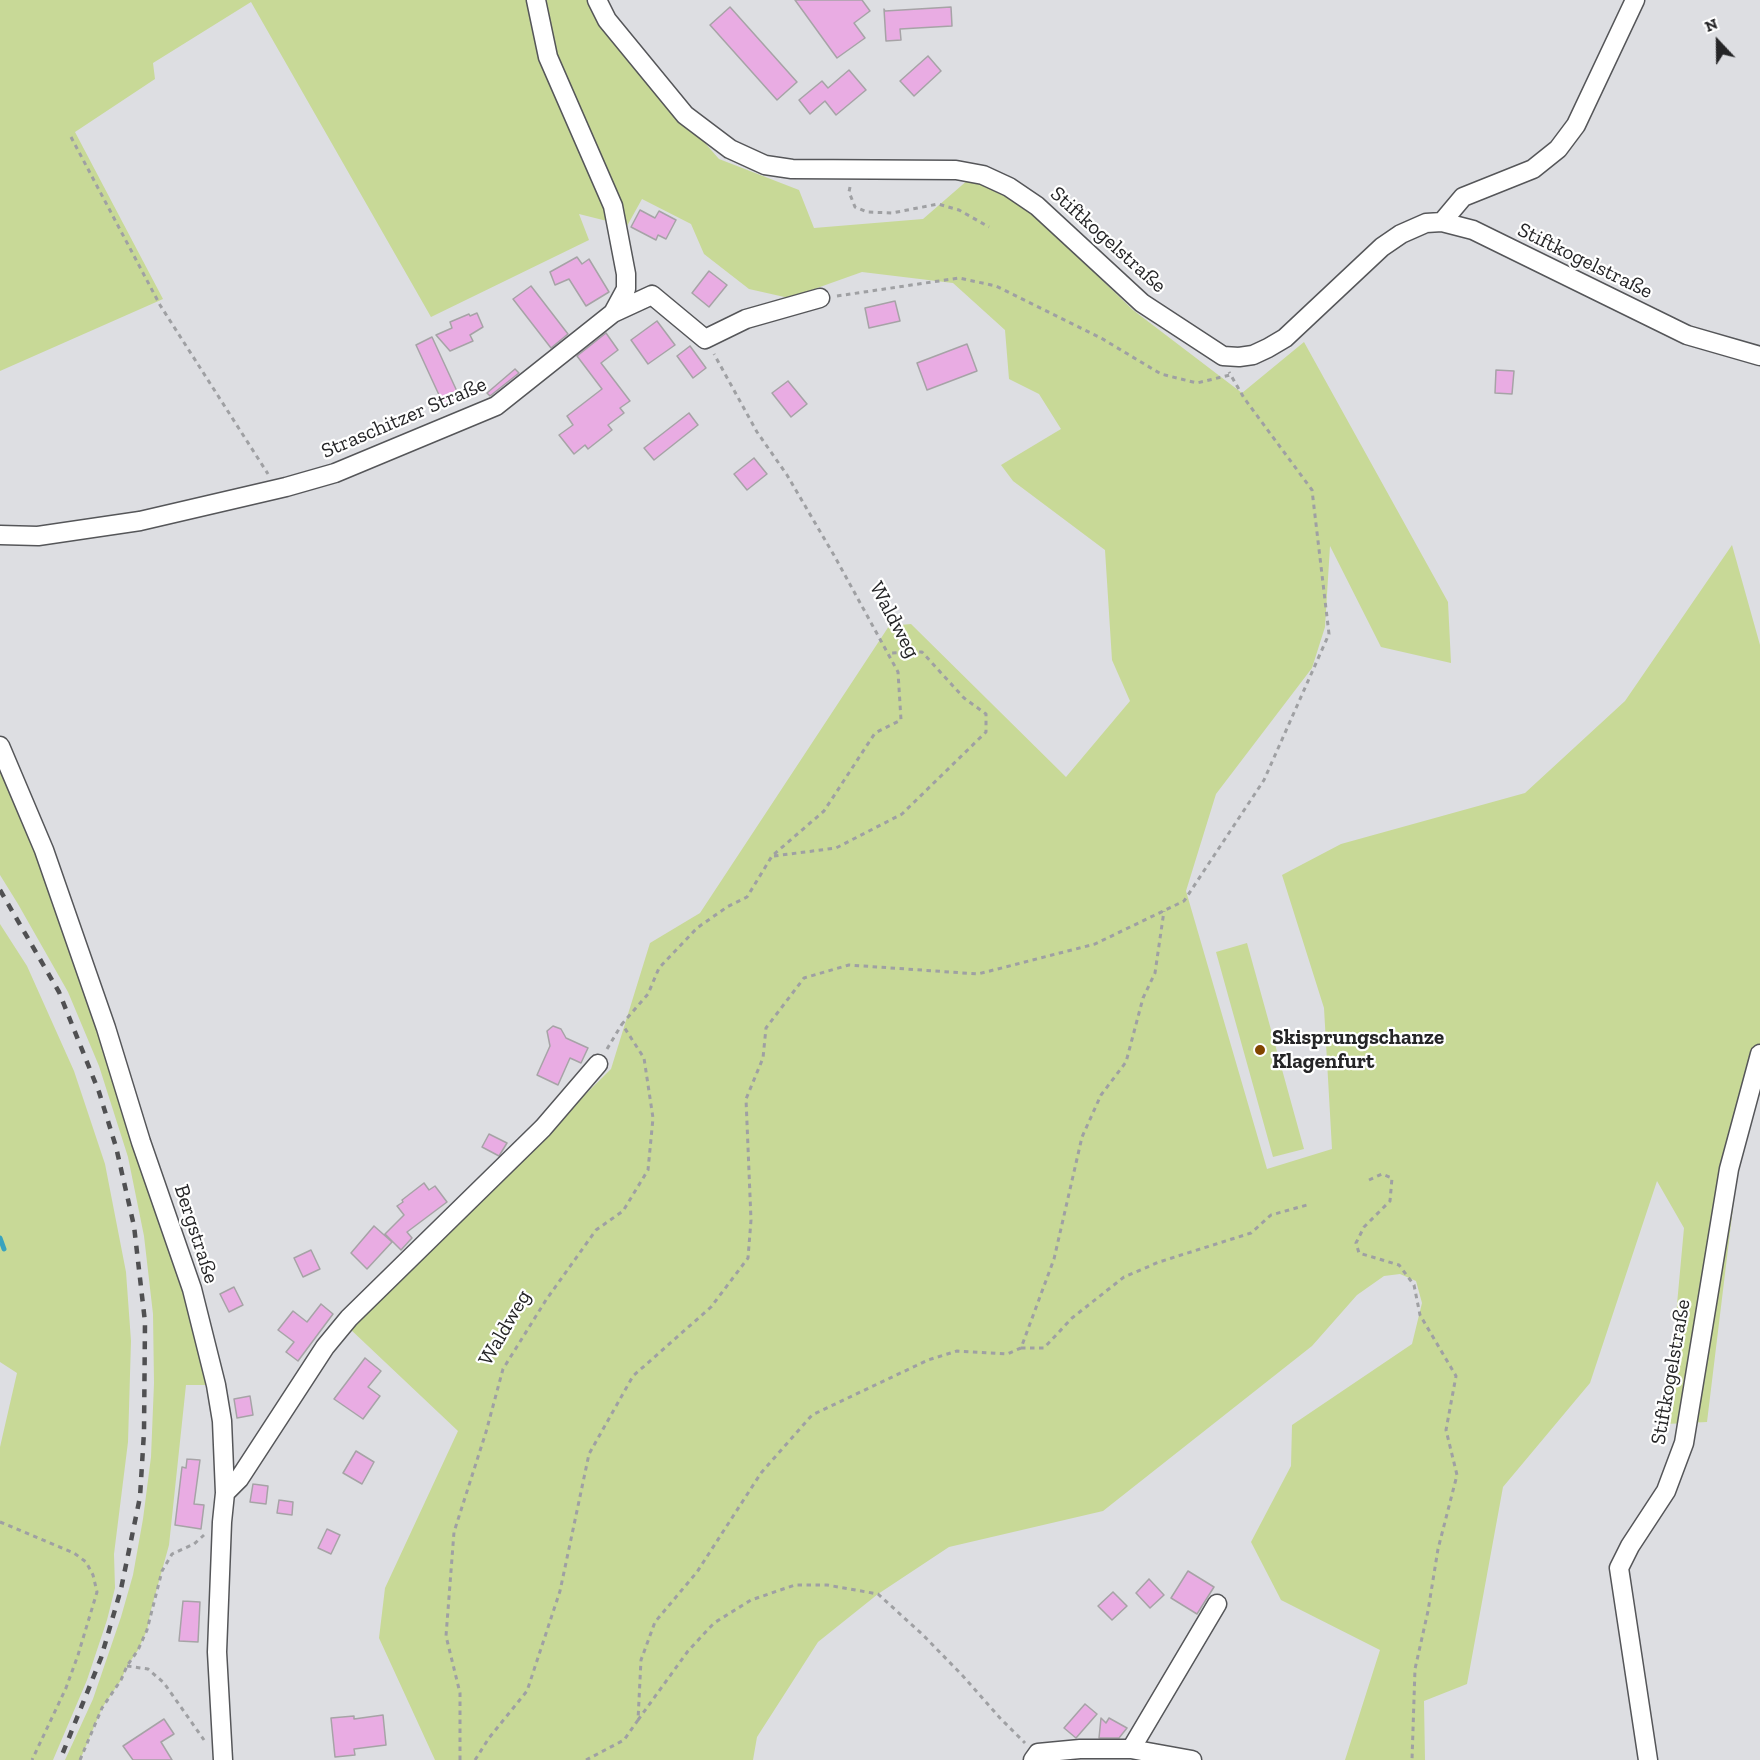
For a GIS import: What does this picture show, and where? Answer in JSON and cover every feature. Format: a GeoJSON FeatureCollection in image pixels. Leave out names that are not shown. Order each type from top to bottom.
{"type":"FeatureCollection","features":[{"type":"Feature","properties":{"kind":"street","name":"Straschitzer Straße"},"geometry":{"type":"LineString","coordinates":[[0,535],[39,536],[140,521],[286,487],[335,473],[496,406],[613,313],[626,290],[626,274],[613,206],[548,57],[536,0]]}},
{"type":"Feature","properties":{"kind":"street","name":"Stiftkogelstraße"},"geometry":{"type":"LineString","coordinates":[[597,0],[607,20],[685,115],[730,149],[765,165],[792,169],[956,170],[983,175],[1009,187],[1037,206],[1142,303],[1223,356],[1253,355],[1285,338],[1382,248],[1401,234],[1426,223],[1442,222],[1473,230],[1687,335],[1760,356]]}},
{"type":"Feature","properties":{"kind":"street"},"geometry":{"type":"LineString","coordinates":[[1442,222],[1464,197],[1533,169],[1558,149],[1576,125],[1635,0]]}},
{"type":"Feature","properties":{"kind":"street"},"geometry":{"type":"LineString","coordinates":[[626,274],[705,339],[746,319],[820,298]]}},
{"type":"Feature","properties":{"kind":"street"},"geometry":{"type":"LineString","coordinates":[[613,313],[652,295]]}},
{"type":"Feature","properties":{"kind":"street","name":"Bergstraße"},"geometry":{"type":"LineString","coordinates":[[0,746],[44,850],[106,1028],[141,1142],[192,1289],[216,1385],[222,1421],[225,1493],[217,1652],[223,1760]]}},
{"type":"Feature","properties":{"kind":"street","name":"Stiftkogelstraße"},"geometry":{"type":"LineString","coordinates":[[1648,1760],[1619,1568],[1630,1546],[1666,1491],[1684,1443],[1729,1169],[1760,1054]]}},
{"type":"Feature","properties":{"kind":"street"},"geometry":{"type":"LineString","coordinates":[[225,1493],[239,1479],[325,1347],[349,1318],[543,1128],[598,1064]]}},
{"type":"Feature","properties":{"kind":"street"},"geometry":{"type":"LineString","coordinates":[[1131,1749],[1217,1604]]}},
{"type":"Feature","properties":{"kind":"street"},"geometry":{"type":"LineString","coordinates":[[1036,1757],[1080,1749],[1131,1749],[1192,1760]]}},
{"type":"Feature","properties":{"kind":"path"},"geometry":{"type":"LineString","coordinates":[[71,137],[160,305],[270,479],[286,487]]}},
{"type":"Feature","properties":{"kind":"path"},"geometry":{"type":"LineString","coordinates":[[855,168],[849,192],[855,207],[867,212],[892,213],[938,204],[959,210],[989,227]]}},
{"type":"Feature","properties":{"kind":"path"},"geometry":{"type":"LineString","coordinates":[[820,298],[959,278],[996,286],[1101,338],[1161,374],[1197,383],[1230,375]]}},
{"type":"Feature","properties":{"kind":"path","name":"Waldweg"},"geometry":{"type":"LineString","coordinates":[[598,1064],[622,1024],[648,994],[659,968],[697,928],[727,907],[747,897],[772,856],[824,811],[875,733],[901,720],[898,672],[835,557],[787,475],[757,432],[705,339]]}},
{"type":"Feature","properties":{"kind":"path"},"geometry":{"type":"LineString","coordinates":[[476,1760],[489,1738],[527,1691],[560,1591],[589,1454],[633,1376],[711,1307],[748,1258],[751,1220],[746,1099],[763,1058],[766,1028],[804,978],[849,964],[978,974],[1095,944],[1184,901],[1264,780],[1329,634],[1312,490],[1244,398],[1230,375],[1223,356]]}},
{"type":"Feature","properties":{"kind":"path"},"geometry":{"type":"LineString","coordinates":[[772,856],[836,848],[902,814],[986,732],[986,714],[964,698],[922,652],[887,653]]}},
{"type":"Feature","properties":{"kind":"path"},"geometry":{"type":"LineString","coordinates":[[1021,1348],[1054,1259],[1082,1137],[1101,1095],[1126,1062],[1143,998],[1155,973],[1164,911]]}},
{"type":"Feature","properties":{"kind":"path","name":"Waldweg"},"geometry":{"type":"LineString","coordinates":[[460,1760],[460,1693],[446,1636],[454,1532],[486,1432],[502,1370],[546,1300],[596,1230],[623,1211],[648,1170],[653,1118],[644,1058],[622,1024]]}},
{"type":"Feature","properties":{"kind":"path"},"geometry":{"type":"LineString","coordinates":[[1369,1180],[1382,1174],[1392,1178],[1390,1201],[1364,1227],[1356,1243],[1359,1254],[1399,1265],[1414,1285],[1420,1315],[1456,1376],[1446,1430],[1457,1475],[1438,1549],[1428,1611],[1415,1669],[1412,1760]]}},
{"type":"Feature","properties":{"kind":"path"},"geometry":{"type":"LineString","coordinates":[[638,1720],[641,1660],[655,1622],[697,1572],[761,1473],[812,1415],[928,1360],[957,1351],[1007,1354],[1021,1348],[1044,1348],[1072,1318],[1124,1277],[1159,1262],[1251,1233],[1271,1215],[1306,1204]]}},
{"type":"Feature","properties":{"kind":"path"},"geometry":{"type":"LineString","coordinates":[[0,1522],[74,1553],[86,1562],[93,1575],[96,1592],[66,1688],[32,1760]]}},
{"type":"Feature","properties":{"kind":"path"},"geometry":{"type":"LineString","coordinates":[[80,1760],[102,1708],[122,1680],[147,1630],[162,1571],[172,1554],[194,1544],[222,1522]]}},
{"type":"Feature","properties":{"kind":"path"},"geometry":{"type":"LineString","coordinates":[[586,1760],[624,1740],[688,1651],[714,1623],[751,1600],[795,1585],[827,1585],[878,1594],[962,1675],[1036,1757]]}},
{"type":"Feature","properties":{"kind":"path"},"geometry":{"type":"LineString","coordinates":[[127,1666],[148,1669],[164,1683],[205,1741]]}},
{"type":"Feature","properties":{"kind":"green space"},"geometry":{"type":"Polygon","coordinates":[[[0,0],[588,0],[598,21],[719,159],[799,190],[814,228],[923,219],[969,179],[1025,206],[1133,310],[1242,393],[1304,342],[1448,602],[1451,663],[1381,647],[1330,546],[1325,627],[1312,668],[1216,794],[1186,891],[1267,1169],[1332,1149],[1324,1008],[1282,875],[1341,844],[1525,793],[1625,701],[1732,545],[1760,645],[1760,1091],[1740,1150],[1707,1422],[1666,1424],[1684,1228],[1657,1181],[1590,1383],[1503,1487],[1467,1684],[1424,1701],[1425,1760],[1345,1760],[1380,1650],[1281,1600],[1251,1542],[1291,1466],[1292,1425],[1412,1344],[1422,1303],[1416,1281],[1400,1274],[1384,1276],[1357,1295],[1312,1346],[1103,1511],[949,1547],[878,1594],[818,1642],[757,1737],[753,1760],[435,1760],[379,1638],[385,1588],[458,1431],[349,1328],[611,1069],[650,943],[700,913],[889,626],[911,624],[1066,777],[1130,701],[1112,660],[1105,550],[1013,481],[1001,465],[1061,429],[1039,394],[1009,379],[1005,330],[953,283],[862,272],[789,298],[749,289],[704,254],[691,224],[642,199],[627,226],[579,214],[589,240],[431,317],[251,2],[153,63],[155,79],[75,132],[163,299],[0,371],[0,0]]]}},
{"type":"Feature","properties":{"kind":"green space"},"geometry":{"type":"Polygon","coordinates":[[[0,763],[37,846],[186,1289],[210,1385],[186,1385],[169,1545],[147,1630],[121,1680],[102,1708],[80,1760],[65,1760],[93,1699],[121,1617],[133,1575],[143,1519],[151,1457],[154,1383],[153,1314],[144,1236],[128,1157],[99,1066],[68,992],[0,875],[0,763]]]}},
{"type":"Feature","properties":{"kind":"green space"},"geometry":{"type":"Polygon","coordinates":[[[0,924],[27,966],[74,1071],[105,1164],[126,1272],[131,1341],[128,1442],[114,1554],[115,1588],[87,1680],[53,1760],[0,1760],[0,1447],[17,1373],[0,1362],[0,924]]]}},
{"type":"Feature","properties":{"kind":"green space","name":"Skisprungschanze Klagenfurt"},"geometry":{"type":"Polygon","coordinates":[[[1247,943],[1304,1149],[1273,1157],[1216,952],[1247,943]]]}},
{"type":"Feature","properties":{"kind":"building"},"geometry":{"type":"Polygon","coordinates":[[[795,0],[862,0],[870,11],[854,23],[865,38],[837,58],[795,0]]]}},
{"type":"Feature","properties":{"kind":"building"},"geometry":{"type":"Polygon","coordinates":[[[730,7],[797,82],[777,100],[710,25],[730,7]]]}},
{"type":"Feature","properties":{"kind":"building"},"geometry":{"type":"Polygon","coordinates":[[[951,7],[952,26],[900,29],[901,40],[886,41],[884,9],[885,11],[951,7]]]}},
{"type":"Feature","properties":{"kind":"building"},"geometry":{"type":"Polygon","coordinates":[[[928,56],[941,71],[914,96],[900,81],[928,56]]]}},
{"type":"Feature","properties":{"kind":"building"},"geometry":{"type":"Polygon","coordinates":[[[849,70],[866,90],[836,115],[825,101],[810,114],[799,100],[822,81],[828,88],[849,70]]]}},
{"type":"Feature","properties":{"kind":"building"},"geometry":{"type":"Polygon","coordinates":[[[640,210],[655,218],[659,211],[676,220],[666,239],[658,235],[656,240],[631,227],[640,210]]]}},
{"type":"Feature","properties":{"kind":"building"},"geometry":{"type":"Polygon","coordinates":[[[577,257],[582,264],[589,259],[609,292],[586,306],[569,279],[555,285],[550,272],[577,257]]]}},
{"type":"Feature","properties":{"kind":"building"},"geometry":{"type":"Polygon","coordinates":[[[709,271],[727,285],[709,307],[692,293],[709,271]]]}},
{"type":"Feature","properties":{"kind":"building"},"geometry":{"type":"Polygon","coordinates":[[[531,286],[568,334],[551,348],[513,299],[531,286]]]}},
{"type":"Feature","properties":{"kind":"building"},"geometry":{"type":"Polygon","coordinates":[[[895,301],[900,321],[869,328],[865,308],[895,301]]]}},
{"type":"Feature","properties":{"kind":"building"},"geometry":{"type":"Polygon","coordinates":[[[477,313],[483,327],[470,335],[473,341],[450,351],[436,335],[452,328],[450,322],[477,313]]]}},
{"type":"Feature","properties":{"kind":"building"},"geometry":{"type":"Polygon","coordinates":[[[657,321],[675,345],[648,364],[631,340],[657,321]]]}},
{"type":"Feature","properties":{"kind":"building"},"geometry":{"type":"Polygon","coordinates":[[[606,333],[618,350],[601,363],[630,401],[620,408],[624,413],[608,425],[612,430],[588,449],[585,445],[574,454],[559,435],[573,425],[567,416],[602,389],[577,356],[606,333]]]}},
{"type":"Feature","properties":{"kind":"building"},"geometry":{"type":"Polygon","coordinates":[[[432,337],[461,400],[445,408],[416,345],[432,337]]]}},
{"type":"Feature","properties":{"kind":"building"},"geometry":{"type":"Polygon","coordinates":[[[967,344],[977,371],[927,390],[917,363],[967,344]]]}},
{"type":"Feature","properties":{"kind":"building"},"geometry":{"type":"Polygon","coordinates":[[[690,346],[706,368],[693,378],[677,356],[690,346]]]}},
{"type":"Feature","properties":{"kind":"building"},"geometry":{"type":"Polygon","coordinates":[[[515,369],[519,373],[490,396],[487,393],[515,369]]]}},
{"type":"Feature","properties":{"kind":"building"},"geometry":{"type":"Polygon","coordinates":[[[1496,370],[1514,371],[1512,394],[1495,393],[1496,370]]]}},
{"type":"Feature","properties":{"kind":"building"},"geometry":{"type":"Polygon","coordinates":[[[788,381],[807,404],[791,417],[772,393],[788,381]]]}},
{"type":"Feature","properties":{"kind":"building"},"geometry":{"type":"Polygon","coordinates":[[[689,413],[698,425],[654,460],[644,448],[689,413]]]}},
{"type":"Feature","properties":{"kind":"building"},"geometry":{"type":"Polygon","coordinates":[[[754,458],[767,474],[747,490],[734,474],[754,458]]]}},
{"type":"Feature","properties":{"kind":"building"},"geometry":{"type":"Polygon","coordinates":[[[553,1026],[561,1029],[566,1038],[588,1048],[581,1063],[570,1058],[558,1085],[537,1075],[550,1046],[547,1031],[553,1026]]]}},
{"type":"Feature","properties":{"kind":"building"},"geometry":{"type":"Polygon","coordinates":[[[489,1134],[507,1143],[499,1156],[482,1147],[489,1134]]]}},
{"type":"Feature","properties":{"kind":"building"},"geometry":{"type":"Polygon","coordinates":[[[424,1183],[429,1190],[435,1186],[447,1202],[407,1232],[412,1238],[401,1250],[385,1234],[404,1215],[397,1206],[424,1183]]]}},
{"type":"Feature","properties":{"kind":"building"},"geometry":{"type":"Polygon","coordinates":[[[374,1226],[392,1242],[367,1269],[351,1253],[374,1226]]]}},
{"type":"Feature","properties":{"kind":"building"},"geometry":{"type":"Polygon","coordinates":[[[311,1250],[320,1269],[303,1277],[294,1258],[311,1250]]]}},
{"type":"Feature","properties":{"kind":"building"},"geometry":{"type":"Polygon","coordinates":[[[234,1287],[243,1305],[229,1312],[220,1294],[234,1287]]]}},
{"type":"Feature","properties":{"kind":"building"},"geometry":{"type":"Polygon","coordinates":[[[321,1304],[333,1314],[298,1361],[286,1352],[294,1342],[278,1330],[293,1311],[307,1322],[321,1304]]]}},
{"type":"Feature","properties":{"kind":"building"},"geometry":{"type":"Polygon","coordinates":[[[365,1358],[381,1371],[368,1387],[380,1396],[363,1419],[334,1399],[365,1358]]]}},
{"type":"Feature","properties":{"kind":"building"},"geometry":{"type":"Polygon","coordinates":[[[250,1396],[253,1415],[237,1418],[234,1399],[250,1396]]]}},
{"type":"Feature","properties":{"kind":"building"},"geometry":{"type":"Polygon","coordinates":[[[356,1451],[374,1462],[362,1484],[343,1473],[356,1451]]]}},
{"type":"Feature","properties":{"kind":"building"},"geometry":{"type":"Polygon","coordinates":[[[187,1459],[200,1460],[194,1504],[204,1505],[201,1529],[175,1525],[182,1467],[186,1468],[187,1459]]]}},
{"type":"Feature","properties":{"kind":"building"},"geometry":{"type":"Polygon","coordinates":[[[253,1484],[268,1486],[266,1504],[250,1502],[253,1484]]]}},
{"type":"Feature","properties":{"kind":"building"},"geometry":{"type":"Polygon","coordinates":[[[279,1500],[293,1502],[292,1515],[277,1513],[279,1500]]]}},
{"type":"Feature","properties":{"kind":"building"},"geometry":{"type":"Polygon","coordinates":[[[327,1529],[340,1535],[331,1554],[318,1548],[327,1529]]]}},
{"type":"Feature","properties":{"kind":"building"},"geometry":{"type":"Polygon","coordinates":[[[1188,1571],[1214,1587],[1197,1614],[1171,1598],[1188,1571]]]}},
{"type":"Feature","properties":{"kind":"building"},"geometry":{"type":"Polygon","coordinates":[[[1149,1579],[1164,1595],[1150,1608],[1136,1593],[1149,1579]]]}},
{"type":"Feature","properties":{"kind":"building"},"geometry":{"type":"Polygon","coordinates":[[[1113,1592],[1127,1606],[1112,1620],[1098,1606],[1113,1592]]]}},
{"type":"Feature","properties":{"kind":"building"},"geometry":{"type":"Polygon","coordinates":[[[183,1601],[200,1602],[198,1642],[179,1641],[183,1601]]]}},
{"type":"Feature","properties":{"kind":"building"},"geometry":{"type":"Polygon","coordinates":[[[1085,1704],[1097,1714],[1076,1738],[1064,1728],[1085,1704]]]}},
{"type":"Feature","properties":{"kind":"building"},"geometry":{"type":"Polygon","coordinates":[[[383,1715],[386,1745],[354,1749],[355,1755],[335,1757],[331,1718],[354,1716],[354,1719],[383,1715]]]}},
{"type":"Feature","properties":{"kind":"building"},"geometry":{"type":"Polygon","coordinates":[[[1101,1718],[1106,1723],[1109,1718],[1127,1728],[1119,1738],[1099,1738],[1101,1718]]]}},
{"type":"Feature","properties":{"kind":"building"},"geometry":{"type":"Polygon","coordinates":[[[164,1719],[174,1734],[161,1742],[172,1760],[133,1760],[123,1746],[164,1719]]]}},
{"type":"Feature","properties":{"kind":"waterway"},"geometry":{"type":"LineString","coordinates":[[0,1238],[4,1249]]}},
{"type":"Feature","properties":{"kind":"railway"},"geometry":{"type":"LineString","coordinates":[[0,890],[59,992],[99,1092],[116,1147],[134,1226],[145,1322],[144,1432],[140,1497],[121,1589],[101,1658],[60,1760]]}},
{"type":"Feature","properties":{"kind":"place","name":"Skisprungschanze Klagenfurt"},"geometry":{"type":"Point","coordinates":[1260,1050]}}]}
